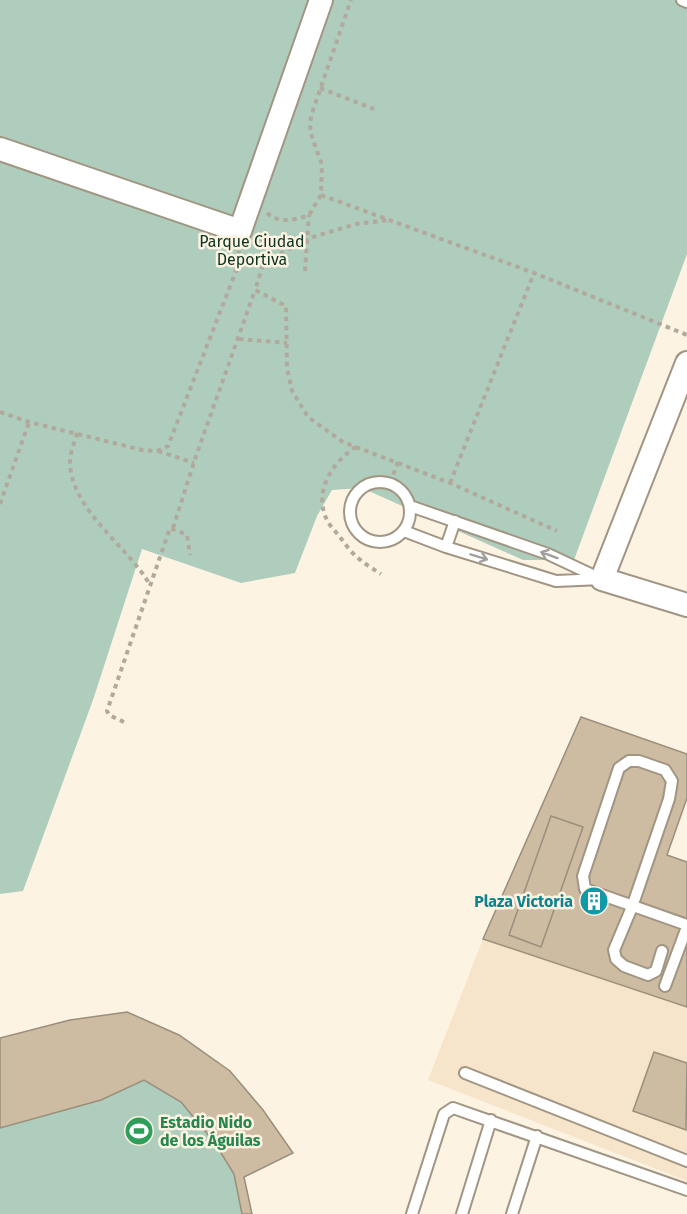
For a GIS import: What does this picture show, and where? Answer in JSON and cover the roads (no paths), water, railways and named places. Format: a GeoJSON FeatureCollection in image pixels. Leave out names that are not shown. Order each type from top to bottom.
{"type":"FeatureCollection","features":[{"type":"Feature","properties":{"kind":"street"},"geometry":{"type":"LineString","coordinates":[[0,149],[240,231],[321,0]]}},
{"type":"Feature","properties":{"kind":"street"},"geometry":{"type":"LineString","coordinates":[[687,363],[602,579],[687,605]]}},
{"type":"Feature","properties":{"kind":"lane"},"geometry":{"type":"LineString","coordinates":[[682,0],[687,2]]}},
{"type":"Feature","properties":{"kind":"lane"},"geometry":{"type":"LineString","coordinates":[[374,482],[390,483],[403,492],[410,506],[410,518],[404,531],[385,542],[372,541],[359,533],[351,519],[351,503],[359,490],[374,482]]}},
{"type":"Feature","properties":{"kind":"lane"},"geometry":{"type":"LineString","coordinates":[[410,506],[562,560],[602,579]]}},
{"type":"Feature","properties":{"kind":"lane"},"geometry":{"type":"LineString","coordinates":[[446,547],[455,521]]}},
{"type":"Feature","properties":{"kind":"lane"},"geometry":{"type":"LineString","coordinates":[[404,531],[446,547],[556,581],[602,579]]}},
{"type":"Feature","properties":{"kind":"lane"},"geometry":{"type":"LineString","coordinates":[[662,951],[656,971],[648,975],[624,966],[616,959],[615,950],[632,907],[669,799],[672,781],[665,770],[639,761],[629,761],[619,768],[583,876],[585,889],[632,907],[687,926],[666,986]]}},
{"type":"Feature","properties":{"kind":"lane"},"geometry":{"type":"LineString","coordinates":[[465,1073],[687,1161]]}},
{"type":"Feature","properties":{"kind":"lane"},"geometry":{"type":"LineString","coordinates":[[412,1214],[444,1114],[453,1108],[687,1190]]}},
{"type":"Feature","properties":{"kind":"lane"},"geometry":{"type":"LineString","coordinates":[[462,1214],[491,1120]]}},
{"type":"Feature","properties":{"kind":"lane"},"geometry":{"type":"LineString","coordinates":[[512,1214],[537,1136]]}},
{"type":"Feature","properties":{"kind":"place","name":"Plaza Victoria"},"geometry":{"type":"Point","coordinates":[594,901]}},
{"type":"Feature","properties":{"kind":"place","name":"Estadio Nido de los Águilas"},"geometry":{"type":"Point","coordinates":[139,1131]}},
{"type":"Feature","properties":{"kind":"park label","name":"Parque Ciudad Deportiva"},"geometry":{"type":"Point","coordinates":[252,250]}}]}
